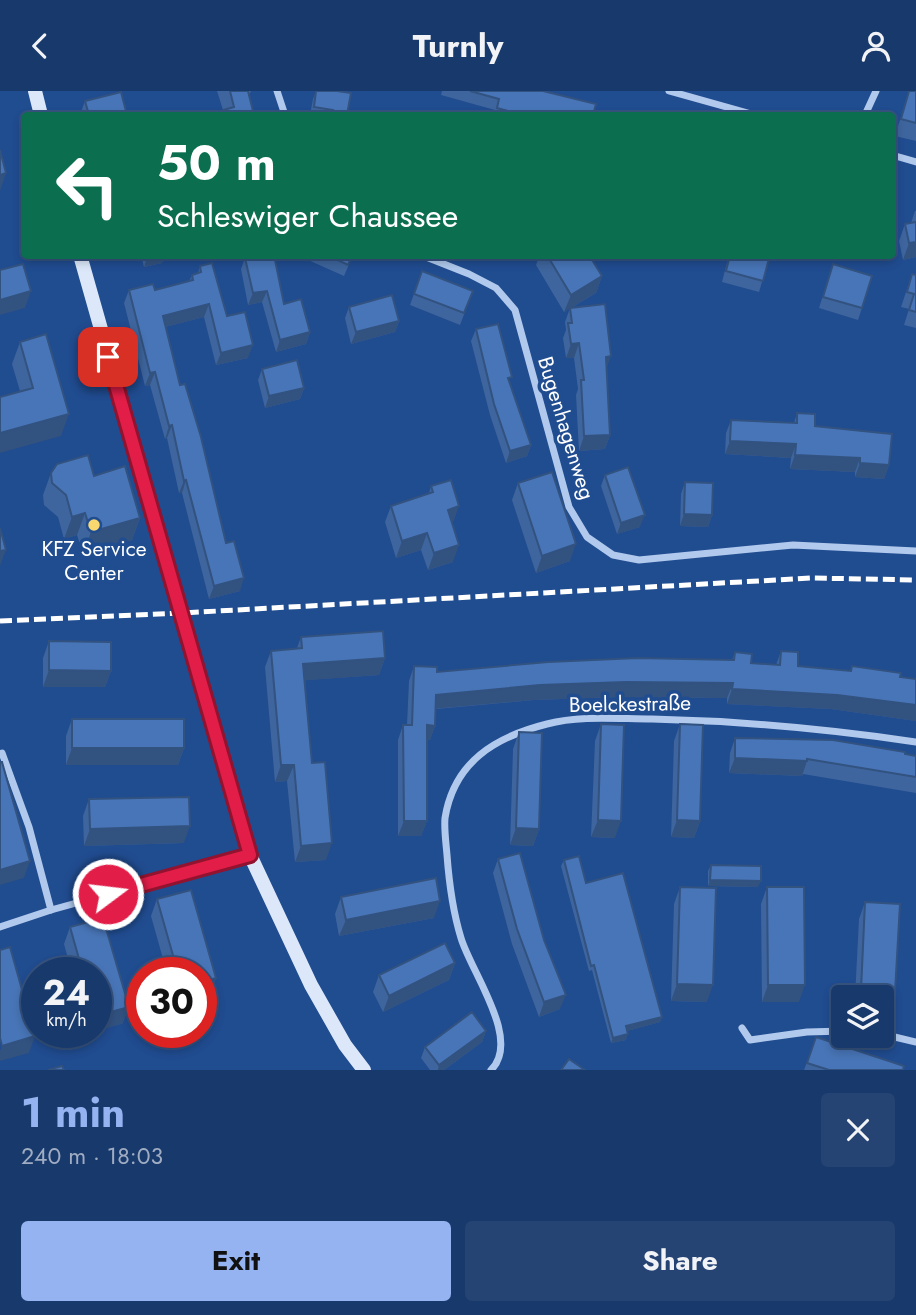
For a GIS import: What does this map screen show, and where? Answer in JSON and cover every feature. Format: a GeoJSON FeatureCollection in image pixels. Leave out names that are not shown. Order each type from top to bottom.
{"type":"FeatureCollection","features":[{"type":"Feature","properties":{"kind":"main road"},"geometry":{"type":"LineString","coordinates":[[35,91],[40,112]]}},
{"type":"Feature","properties":{"kind":"main road"},"geometry":{"type":"LineString","coordinates":[[81,259],[250,855],[311,985],[345,1045],[364,1070]]}},
{"type":"Feature","properties":{"kind":"street"},"geometry":{"type":"LineString","coordinates":[[276,91],[284,112]]}},
{"type":"Feature","properties":{"kind":"street"},"geometry":{"type":"LineString","coordinates":[[669,91],[744,112]]}},
{"type":"Feature","properties":{"kind":"street"},"geometry":{"type":"LineString","coordinates":[[866,112],[876,91]]}},
{"type":"Feature","properties":{"kind":"street"},"geometry":{"type":"LineString","coordinates":[[896,156],[916,162]]}},
{"type":"Feature","properties":{"kind":"street","name":"Bugenhagenweg"},"geometry":{"type":"LineString","coordinates":[[431,259],[496,288],[514,310],[569,507],[587,537],[613,555],[639,560],[793,545],[916,551]]}},
{"type":"Feature","properties":{"kind":"street","name":"Boelckestraße"},"geometry":{"type":"LineString","coordinates":[[491,1070],[503,1045],[501,1034],[495,1014],[461,938],[452,894],[445,820],[454,785],[473,759],[516,733],[549,723],[600,718],[719,721],[916,741]]}},
{"type":"Feature","properties":{"kind":"street"},"geometry":{"type":"LineString","coordinates":[[2,753],[29,827],[51,910]]}},
{"type":"Feature","properties":{"kind":"street"},"geometry":{"type":"LineString","coordinates":[[0,927],[51,910],[250,855]]}},
{"type":"Feature","properties":{"kind":"street"},"geometry":{"type":"LineString","coordinates":[[742,1028],[750,1040],[831,1031]]}},
{"type":"Feature","properties":{"kind":"street"},"geometry":{"type":"LineString","coordinates":[[894,1037],[916,1042]]}},
{"type":"Feature","properties":{"kind":"building"},"geometry":{"type":"Polygon","coordinates":[[[230,91],[248,91],[253,112],[216,112],[234,107],[230,91]]]}},
{"type":"Feature","properties":{"kind":"building"},"geometry":{"type":"Polygon","coordinates":[[[316,91],[351,93],[348,112],[333,112],[314,107],[316,91]]]}},
{"type":"Feature","properties":{"kind":"building"},"geometry":{"type":"Polygon","coordinates":[[[470,91],[543,91],[596,104],[594,112],[512,112],[497,108],[499,99],[470,91]]]}},
{"type":"Feature","properties":{"kind":"building"},"geometry":{"type":"Polygon","coordinates":[[[909,91],[916,91],[916,123],[901,119],[909,91]]]}},
{"type":"Feature","properties":{"kind":"building"},"geometry":{"type":"Polygon","coordinates":[[[121,92],[126,112],[88,112],[85,101],[121,92]]]}},
{"type":"Feature","properties":{"kind":"building"},"geometry":{"type":"Polygon","coordinates":[[[0,150],[6,173],[0,175],[0,150]]]}},
{"type":"Feature","properties":{"kind":"building"},"geometry":{"type":"Polygon","coordinates":[[[916,222],[916,242],[909,243],[905,224],[916,222]]]}},
{"type":"Feature","properties":{"kind":"building"},"geometry":{"type":"Polygon","coordinates":[[[245,259],[275,259],[284,304],[301,299],[310,332],[280,340],[267,291],[253,293],[245,259]]]}},
{"type":"Feature","properties":{"kind":"building"},"geometry":{"type":"Polygon","coordinates":[[[335,259],[350,259],[348,265],[335,259]]]}},
{"type":"Feature","properties":{"kind":"building"},"geometry":{"type":"Polygon","coordinates":[[[549,259],[591,259],[602,276],[571,295],[549,259]]]}},
{"type":"Feature","properties":{"kind":"building"},"geometry":{"type":"Polygon","coordinates":[[[729,259],[769,259],[763,281],[726,271],[729,259]]]}},
{"type":"Feature","properties":{"kind":"building"},"geometry":{"type":"Polygon","coordinates":[[[212,263],[227,316],[245,312],[253,345],[221,353],[209,304],[163,316],[180,385],[185,384],[201,437],[226,543],[234,541],[244,578],[214,586],[186,480],[184,481],[172,425],[169,426],[155,372],[150,373],[129,290],[153,284],[155,290],[193,280],[192,275],[201,272],[200,266],[212,263]]]}},
{"type":"Feature","properties":{"kind":"building"},"geometry":{"type":"Polygon","coordinates":[[[23,264],[31,291],[0,300],[0,270],[23,264]]]}},
{"type":"Feature","properties":{"kind":"building"},"geometry":{"type":"Polygon","coordinates":[[[833,264],[872,276],[862,308],[823,297],[833,264]]]}},
{"type":"Feature","properties":{"kind":"building"},"geometry":{"type":"Polygon","coordinates":[[[422,271],[473,291],[464,313],[414,294],[422,271]]]}},
{"type":"Feature","properties":{"kind":"building"},"geometry":{"type":"Polygon","coordinates":[[[912,274],[916,275],[916,312],[909,310],[914,294],[907,292],[912,274]]]}},
{"type":"Feature","properties":{"kind":"building"},"geometry":{"type":"Polygon","coordinates":[[[392,295],[399,321],[356,332],[349,307],[392,295]]]}},
{"type":"Feature","properties":{"kind":"building"},"geometry":{"type":"Polygon","coordinates":[[[605,304],[611,356],[606,357],[610,435],[584,436],[581,380],[584,380],[579,343],[571,344],[568,323],[572,323],[570,308],[605,304]]]}},
{"type":"Feature","properties":{"kind":"building"},"geometry":{"type":"Polygon","coordinates":[[[498,324],[512,377],[508,378],[531,445],[510,451],[494,404],[476,329],[498,324]]]}},
{"type":"Feature","properties":{"kind":"building"},"geometry":{"type":"Polygon","coordinates":[[[46,334],[69,414],[0,433],[0,397],[33,388],[20,342],[46,334]]]}},
{"type":"Feature","properties":{"kind":"building"},"geometry":{"type":"Polygon","coordinates":[[[297,360],[304,388],[269,396],[262,369],[297,360]]]}},
{"type":"Feature","properties":{"kind":"building"},"geometry":{"type":"Polygon","coordinates":[[[797,413],[815,414],[815,426],[892,434],[889,465],[860,463],[860,458],[795,455],[796,444],[730,441],[731,420],[797,423],[797,413]]]}},
{"type":"Feature","properties":{"kind":"building"},"geometry":{"type":"Polygon","coordinates":[[[88,455],[94,476],[125,466],[140,518],[91,532],[85,513],[72,517],[66,495],[52,483],[51,473],[57,464],[88,455]]]}},
{"type":"Feature","properties":{"kind":"building"},"geometry":{"type":"Polygon","coordinates":[[[628,467],[645,515],[621,523],[605,475],[628,467]]]}},
{"type":"Feature","properties":{"kind":"building"},"geometry":{"type":"Polygon","coordinates":[[[552,472],[576,544],[542,556],[518,483],[552,472]]]}},
{"type":"Feature","properties":{"kind":"building"},"geometry":{"type":"Polygon","coordinates":[[[451,480],[459,506],[448,510],[459,545],[434,553],[427,533],[402,541],[391,506],[433,492],[431,486],[451,480]]]}},
{"type":"Feature","properties":{"kind":"building"},"geometry":{"type":"Polygon","coordinates":[[[685,482],[713,483],[712,515],[684,514],[685,482]]]}},
{"type":"Feature","properties":{"kind":"building"},"geometry":{"type":"Polygon","coordinates":[[[0,528],[6,550],[0,551],[0,528]]]}},
{"type":"Feature","properties":{"kind":"building"},"geometry":{"type":"Polygon","coordinates":[[[383,631],[385,658],[303,664],[312,763],[325,762],[332,843],[301,846],[294,765],[281,765],[271,651],[302,648],[301,637],[383,631]]]}},
{"type":"Feature","properties":{"kind":"building"},"geometry":{"type":"Polygon","coordinates":[[[49,641],[111,642],[111,671],[49,670],[49,641]]]}},
{"type":"Feature","properties":{"kind":"building"},"geometry":{"type":"Polygon","coordinates":[[[781,651],[798,652],[798,666],[851,671],[852,666],[901,673],[900,677],[916,679],[916,705],[837,695],[732,689],[733,683],[626,682],[540,685],[436,695],[435,726],[427,725],[427,821],[404,821],[403,725],[412,725],[414,666],[437,667],[437,672],[548,662],[638,658],[734,660],[735,652],[752,654],[751,663],[780,665],[781,651]]]}},
{"type":"Feature","properties":{"kind":"building"},"geometry":{"type":"Polygon","coordinates":[[[72,719],[184,719],[184,748],[72,748],[72,719]]]}},
{"type":"Feature","properties":{"kind":"building"},"geometry":{"type":"Polygon","coordinates":[[[601,724],[624,725],[621,821],[598,820],[601,724]]]}},
{"type":"Feature","properties":{"kind":"building"},"geometry":{"type":"Polygon","coordinates":[[[680,724],[703,725],[700,821],[677,820],[680,724]]]}},
{"type":"Feature","properties":{"kind":"building"},"geometry":{"type":"Polygon","coordinates":[[[519,732],[542,733],[539,829],[516,828],[519,732]]]}},
{"type":"Feature","properties":{"kind":"building"},"geometry":{"type":"Polygon","coordinates":[[[735,738],[833,740],[905,752],[916,756],[916,777],[807,759],[735,758],[735,738]]]}},
{"type":"Feature","properties":{"kind":"building"},"geometry":{"type":"Polygon","coordinates":[[[0,762],[30,861],[0,870],[0,762]]]}},
{"type":"Feature","properties":{"kind":"building"},"geometry":{"type":"Polygon","coordinates":[[[189,797],[190,826],[90,829],[89,799],[189,797]]]}},
{"type":"Feature","properties":{"kind":"building"},"geometry":{"type":"Polygon","coordinates":[[[520,853],[544,940],[566,995],[544,1002],[517,929],[498,859],[520,853]]]}},
{"type":"Feature","properties":{"kind":"building"},"geometry":{"type":"Polygon","coordinates":[[[579,856],[586,883],[623,873],[662,1017],[626,1026],[628,1034],[613,1038],[594,965],[591,966],[564,860],[579,856]]]}},
{"type":"Feature","properties":{"kind":"building"},"geometry":{"type":"Polygon","coordinates":[[[711,865],[761,866],[761,881],[710,880],[711,865]]]}},
{"type":"Feature","properties":{"kind":"building"},"geometry":{"type":"Polygon","coordinates":[[[436,878],[440,901],[346,920],[341,897],[436,878]]]}},
{"type":"Feature","properties":{"kind":"building"},"geometry":{"type":"Polygon","coordinates":[[[680,887],[716,888],[713,985],[677,984],[680,887]]]}},
{"type":"Feature","properties":{"kind":"building"},"geometry":{"type":"Polygon","coordinates":[[[767,887],[804,887],[805,985],[768,985],[767,887]]]}},
{"type":"Feature","properties":{"kind":"building"},"geometry":{"type":"Polygon","coordinates":[[[191,890],[210,957],[173,957],[157,899],[191,890]]]}},
{"type":"Feature","properties":{"kind":"building"},"geometry":{"type":"Polygon","coordinates":[[[865,902],[900,904],[895,992],[894,985],[861,985],[865,902]]]}},
{"type":"Feature","properties":{"kind":"building"},"geometry":{"type":"Polygon","coordinates":[[[103,918],[126,997],[126,1008],[112,1012],[112,957],[78,957],[70,927],[103,918]]]}},
{"type":"Feature","properties":{"kind":"building"},"geometry":{"type":"Polygon","coordinates":[[[445,943],[455,963],[389,996],[379,975],[445,943]]]}},
{"type":"Feature","properties":{"kind":"building"},"geometry":{"type":"Polygon","coordinates":[[[10,947],[21,986],[21,1040],[2,1046],[0,1038],[0,950],[10,947]]]}},
{"type":"Feature","properties":{"kind":"building"},"geometry":{"type":"Polygon","coordinates":[[[472,1012],[486,1031],[439,1065],[425,1047],[472,1012]]]}},
{"type":"Feature","properties":{"kind":"building"},"geometry":{"type":"Polygon","coordinates":[[[816,1037],[831,1042],[831,1048],[849,1048],[904,1066],[903,1070],[829,1070],[807,1063],[816,1037]]]}},
{"type":"Feature","properties":{"kind":"building"},"geometry":{"type":"Polygon","coordinates":[[[569,1059],[585,1070],[561,1070],[569,1059]]]}},
{"type":"Feature","properties":{"kind":"building"},"geometry":{"type":"Polygon","coordinates":[[[62,1066],[64,1070],[48,1070],[62,1066]]]}},
{"type":"Feature","properties":{"kind":"railway"},"geometry":{"type":"LineString","coordinates":[[0,621],[812,578],[916,580]]}},
{"type":"Feature","properties":{"kind":"place","name":"KFZ Service Center"},"geometry":{"type":"Point","coordinates":[94,525]}},
{"type":"Feature","properties":{"kind":"route"},"geometry":{"type":"LineString","coordinates":[[108,357],[250,855],[108,894]]}}]}
